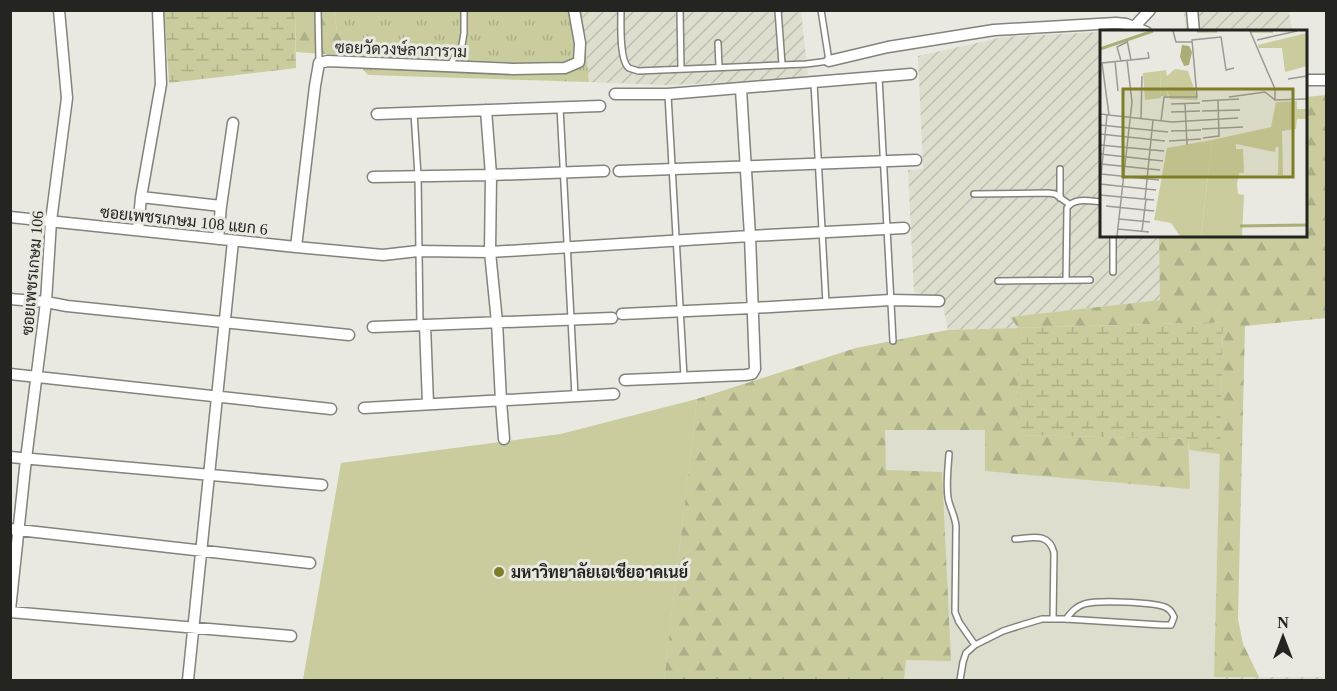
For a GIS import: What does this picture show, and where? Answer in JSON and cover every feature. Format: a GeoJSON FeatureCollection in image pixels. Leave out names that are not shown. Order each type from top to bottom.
{"type":"FeatureCollection","features":[{"type":"Feature","properties":{"kind":"street","name":"ซอยเพชรเกษม 106"},"geometry":{"type":"LineString","coordinates":[[10,611],[15,529],[46,302],[51,221],[67,98],[59,10]]}},
{"type":"Feature","properties":{"kind":"street"},"geometry":{"type":"LineString","coordinates":[[138,230],[141,197],[161,84],[158,10]]}},
{"type":"Feature","properties":{"kind":"street","name":"ซอยวัดวงษ์ลาภาราม"},"geometry":{"type":"LineString","coordinates":[[296,247],[319,63],[328,61],[513,69],[565,68],[579,62],[580,43],[574,10]]}},
{"type":"Feature","properties":{"kind":"street"},"geometry":{"type":"LineString","coordinates":[[1134,27],[1150,10]]}},
{"type":"Feature","properties":{"kind":"street"},"geometry":{"type":"LineString","coordinates":[[1192,10],[1194,30]]}},
{"type":"Feature","properties":{"kind":"street"},"geometry":{"type":"LineString","coordinates":[[829,61],[888,47],[994,30],[1116,23],[1141,30]]}},
{"type":"Feature","properties":{"kind":"street"},"geometry":{"type":"LineString","coordinates":[[615,94],[668,94],[911,74]]}},
{"type":"Feature","properties":{"kind":"street"},"geometry":{"type":"LineString","coordinates":[[1307,80],[1326,80]]}},
{"type":"Feature","properties":{"kind":"street"},"geometry":{"type":"LineString","coordinates":[[626,380],[752,374],[755,369],[741,89]]}},
{"type":"Feature","properties":{"kind":"street"},"geometry":{"type":"LineString","coordinates":[[378,114],[600,106]]}},
{"type":"Feature","properties":{"kind":"street"},"geometry":{"type":"LineString","coordinates":[[486,110],[490,175],[490,252],[504,439]]}},
{"type":"Feature","properties":{"kind":"street"},"geometry":{"type":"LineString","coordinates":[[218,239],[220,206],[233,123]]}},
{"type":"Feature","properties":{"kind":"street"},"geometry":{"type":"LineString","coordinates":[[619,171],[916,160]]}},
{"type":"Feature","properties":{"kind":"street"},"geometry":{"type":"LineString","coordinates":[[373,177],[604,171]]}},
{"type":"Feature","properties":{"kind":"street"},"geometry":{"type":"LineString","coordinates":[[141,197],[220,206]]}},
{"type":"Feature","properties":{"kind":"street","name":"ซอยเพชรเกษม 108 แยก 6"},"geometry":{"type":"LineString","coordinates":[[10,217],[383,255],[418,250],[490,252],[904,228]]}},
{"type":"Feature","properties":{"kind":"street"},"geometry":{"type":"LineString","coordinates":[[188,681],[233,241]]}},
{"type":"Feature","properties":{"kind":"street"},"geometry":{"type":"LineString","coordinates":[[10,299],[349,335]]}},
{"type":"Feature","properties":{"kind":"street"},"geometry":{"type":"LineString","coordinates":[[374,327],[570,320],[681,311],[891,300],[939,301]]}},
{"type":"Feature","properties":{"kind":"street"},"geometry":{"type":"LineString","coordinates":[[422,325],[428,404]]}},
{"type":"Feature","properties":{"kind":"street"},"geometry":{"type":"LineString","coordinates":[[10,374],[331,409]]}},
{"type":"Feature","properties":{"kind":"street"},"geometry":{"type":"LineString","coordinates":[[364,408],[614,394]]}},
{"type":"Feature","properties":{"kind":"street"},"geometry":{"type":"LineString","coordinates":[[10,457],[322,485]]}},
{"type":"Feature","properties":{"kind":"street"},"geometry":{"type":"LineString","coordinates":[[15,529],[310,563]]}},
{"type":"Feature","properties":{"kind":"street"},"geometry":{"type":"LineString","coordinates":[[10,611],[291,636]]}},
{"type":"Feature","properties":{"kind":"lane"},"geometry":{"type":"LineString","coordinates":[[318,10],[319,63]]}},
{"type":"Feature","properties":{"kind":"lane"},"geometry":{"type":"LineString","coordinates":[[450,65],[462,45],[464,10]]}},
{"type":"Feature","properties":{"kind":"lane"},"geometry":{"type":"LineString","coordinates":[[621,10],[622,51],[625,63],[630,69],[638,71],[829,61],[821,10]]}},
{"type":"Feature","properties":{"kind":"lane"},"geometry":{"type":"LineString","coordinates":[[680,10],[681,69]]}},
{"type":"Feature","properties":{"kind":"lane"},"geometry":{"type":"LineString","coordinates":[[778,10],[782,64]]}},
{"type":"Feature","properties":{"kind":"lane"},"geometry":{"type":"LineString","coordinates":[[718,43],[719,67]]}},
{"type":"Feature","properties":{"kind":"lane"},"geometry":{"type":"LineString","coordinates":[[879,77],[893,341]]}},
{"type":"Feature","properties":{"kind":"lane"},"geometry":{"type":"LineString","coordinates":[[814,83],[826,304]]}},
{"type":"Feature","properties":{"kind":"lane"},"geometry":{"type":"LineString","coordinates":[[668,94],[684,378]]}},
{"type":"Feature","properties":{"kind":"lane"},"geometry":{"type":"LineString","coordinates":[[560,107],[574,397]]}},
{"type":"Feature","properties":{"kind":"lane"},"geometry":{"type":"LineString","coordinates":[[414,113],[422,325]]}},
{"type":"Feature","properties":{"kind":"lane"},"geometry":{"type":"LineString","coordinates":[[1060,169],[1060,198]]}},
{"type":"Feature","properties":{"kind":"lane"},"geometry":{"type":"LineString","coordinates":[[974,194],[1048,193],[1069,204]]}},
{"type":"Feature","properties":{"kind":"lane"},"geometry":{"type":"LineString","coordinates":[[1069,204],[1079,201],[1100,202]]}},
{"type":"Feature","properties":{"kind":"lane"},"geometry":{"type":"LineString","coordinates":[[1066,280],[1069,204]]}},
{"type":"Feature","properties":{"kind":"lane"},"geometry":{"type":"LineString","coordinates":[[1113,237],[1113,272]]}},
{"type":"Feature","properties":{"kind":"lane"},"geometry":{"type":"LineString","coordinates":[[998,281],[1090,280]]}},
{"type":"Feature","properties":{"kind":"lane"},"geometry":{"type":"LineString","coordinates":[[949,454],[947,494],[956,526],[954,612],[958,622],[975,645]]}},
{"type":"Feature","properties":{"kind":"lane"},"geometry":{"type":"LineString","coordinates":[[1015,538],[1042,538],[1052,545],[1054,553],[1053,619]]}},
{"type":"Feature","properties":{"kind":"lane"},"geometry":{"type":"LineString","coordinates":[[960,681],[966,652],[975,645],[1003,631],[1042,619],[1171,625],[1174,617],[1172,611],[1163,606],[1095,602],[1082,604],[1074,609],[1066,619]]}},
{"type":"Feature","properties":{"kind":"shaded area"},"geometry":{"type":"Polygon","coordinates":[[[582,11],[801,11],[808,75],[779,81],[666,85],[589,82],[582,11]]]}},
{"type":"Feature","properties":{"kind":"shaded area"},"geometry":{"type":"Polygon","coordinates":[[[1184,11],[1289,11],[1292,30],[1186,30],[1184,11]]]}},
{"type":"Feature","properties":{"kind":"shaded area"},"geometry":{"type":"Polygon","coordinates":[[[1100,32],[1100,237],[1159,237],[1161,300],[1010,317],[1018,328],[948,330],[941,297],[914,293],[908,170],[923,169],[918,56],[1003,37],[1100,32]]]}},
{"type":"Feature","properties":{"kind":"shaded area"},"geometry":{"type":"Polygon","coordinates":[[[1223,322],[1214,680],[303,680],[341,463],[561,434],[697,399],[856,348],[948,330],[1223,322]]]}},
{"type":"Feature","properties":{"kind":"shaded area"},"geometry":{"type":"Polygon","coordinates":[[[1214,677],[1326,677],[1326,680],[1214,680],[1214,677]]]}},
{"type":"Feature","properties":{"kind":"green space"},"geometry":{"type":"Polygon","coordinates":[[[164,11],[295,11],[296,68],[169,83],[164,11]]]}},
{"type":"Feature","properties":{"kind":"green space"},"geometry":{"type":"Polygon","coordinates":[[[295,11],[334,11],[337,32],[351,56],[296,52],[295,11]]]}},
{"type":"Feature","properties":{"kind":"green space"},"geometry":{"type":"Polygon","coordinates":[[[334,11],[582,11],[589,82],[368,75],[351,56],[337,32],[334,11]]]}},
{"type":"Feature","properties":{"kind":"green space"},"geometry":{"type":"Polygon","coordinates":[[[1326,95],[1326,318],[1245,326],[1238,619],[1243,644],[1259,677],[1214,677],[1223,322],[1018,328],[1010,317],[1160,300],[1159,237],[1307,237],[1307,97],[1326,95]]]}},
{"type":"Feature","properties":{"kind":"green space"},"geometry":{"type":"Polygon","coordinates":[[[1223,322],[1220,454],[1189,450],[1188,439],[1018,435],[1018,328],[1223,322]]]}},
{"type":"Feature","properties":{"kind":"green space"},"geometry":{"type":"Polygon","coordinates":[[[1018,328],[1019,435],[1188,439],[1190,489],[985,471],[985,430],[885,430],[886,470],[942,472],[951,661],[906,660],[904,680],[664,680],[697,399],[856,348],[948,330],[1018,328]]]}},
{"type":"Feature","properties":{"kind":"green space","name":"มหาวิทยาลัยเอเชียอาคเนย์"},"geometry":{"type":"Polygon","coordinates":[[[697,399],[664,680],[303,680],[341,463],[561,434],[697,399]]]}},
{"type":"Feature","properties":{"kind":"place","name":"มหาวิทยาลัยเอเชียอาคเนย์"},"geometry":{"type":"Point","coordinates":[499,572]}}]}
